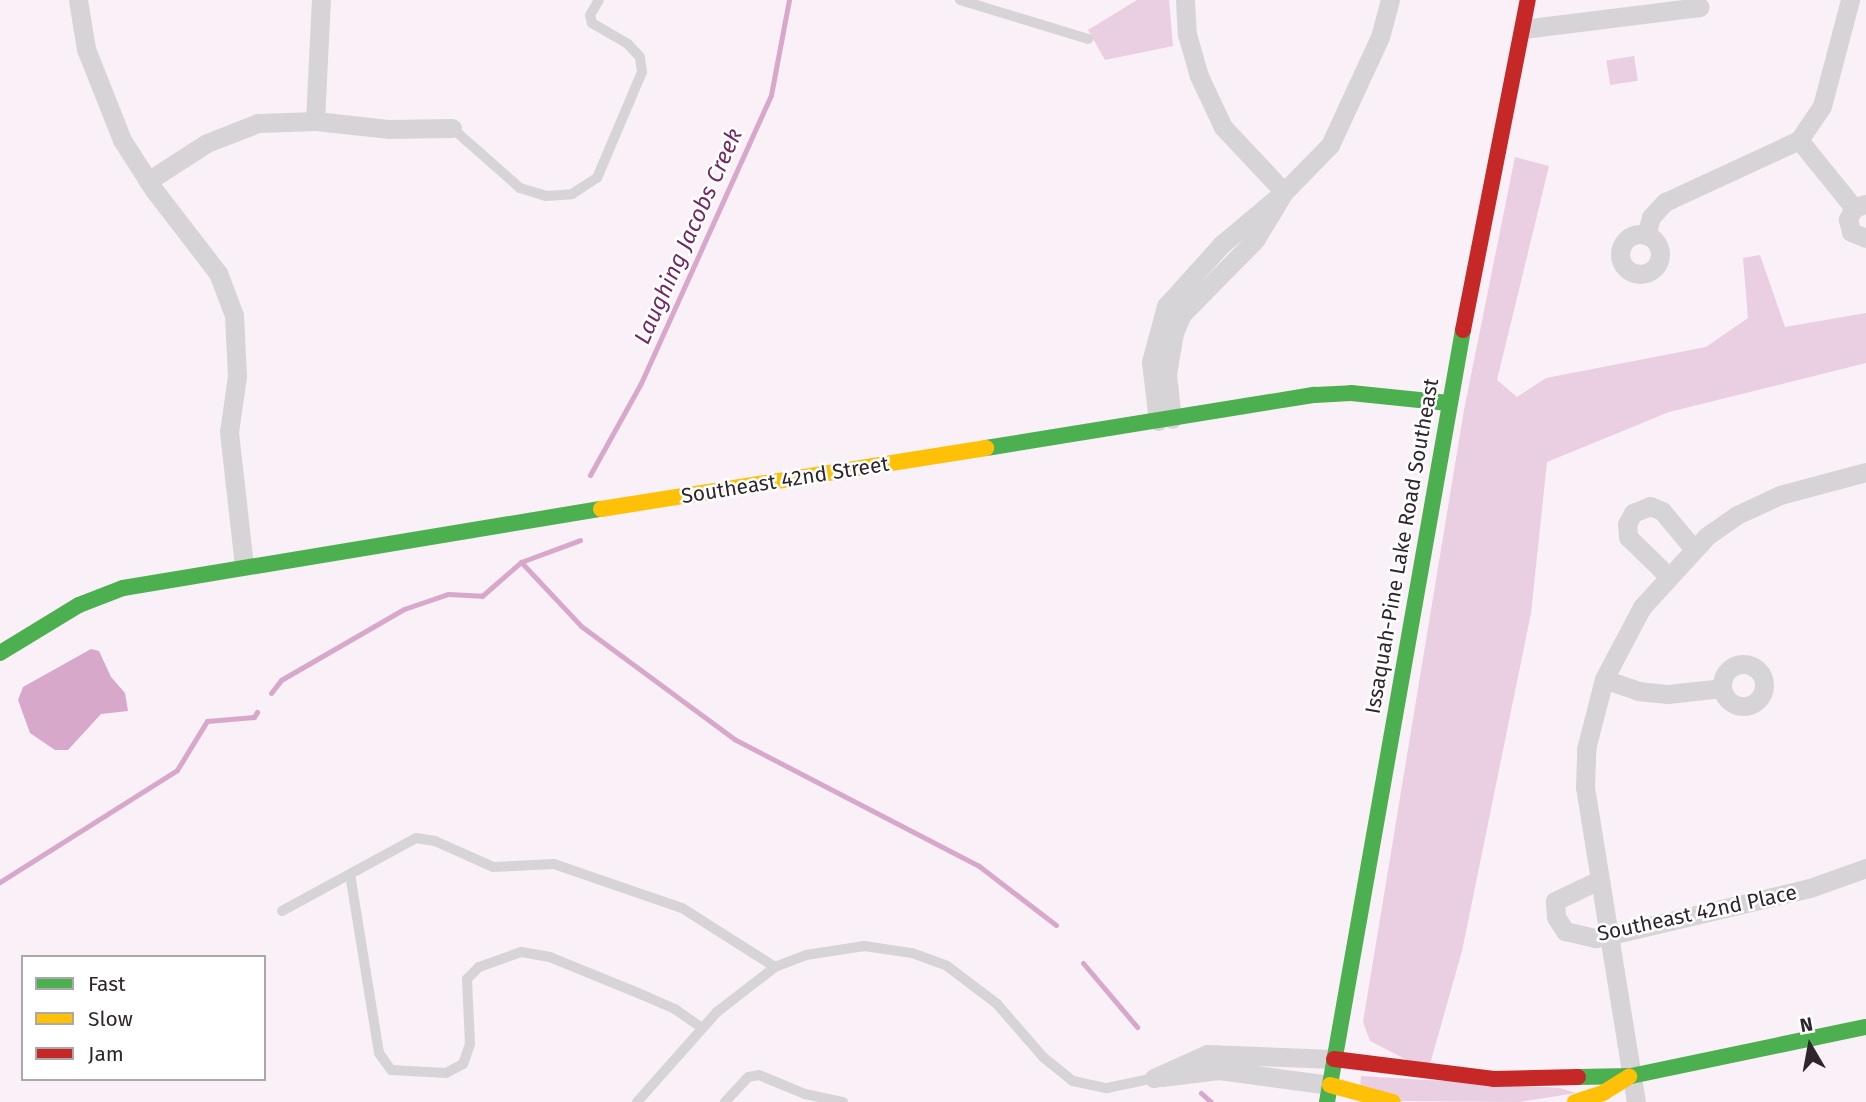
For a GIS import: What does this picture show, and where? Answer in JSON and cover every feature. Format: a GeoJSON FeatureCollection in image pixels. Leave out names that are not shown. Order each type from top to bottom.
{"type":"FeatureCollection","features":[{"type":"Feature","properties":{"kind":"street"},"geometry":{"type":"LineString","coordinates":[[78,0],[86,49],[101,94],[148,181],[218,274],[234,315],[237,376],[229,432],[244,566]]}},
{"type":"Feature","properties":{"kind":"street"},"geometry":{"type":"LineString","coordinates":[[315,121],[321,0]]}},
{"type":"Feature","properties":{"kind":"street"},"geometry":{"type":"LineString","coordinates":[[1185,0],[1187,34],[1199,76],[1223,127],[1284,192]]}},
{"type":"Feature","properties":{"kind":"street"},"geometry":{"type":"LineString","coordinates":[[1165,420],[1151,362],[1166,306],[1222,244],[1284,192],[1330,145],[1380,37],[1390,0]]}},
{"type":"Feature","properties":{"kind":"street","name":"Issaquah-Pine Lake Road Southeast"},"geometry":{"type":"LineString","coordinates":[[1329,1094],[1448,403],[1528,0]]}},
{"type":"Feature","properties":{"kind":"street"},"geometry":{"type":"LineString","coordinates":[[1646,235],[1651,218],[1665,202],[1799,140],[1822,106],[1850,0]]}},
{"type":"Feature","properties":{"kind":"street"},"geometry":{"type":"LineString","coordinates":[[1523,29],[1700,7]]}},
{"type":"Feature","properties":{"kind":"street"},"geometry":{"type":"LineString","coordinates":[[148,181],[237,129],[258,123],[315,121],[388,129],[452,128]]}},
{"type":"Feature","properties":{"kind":"street"},"geometry":{"type":"LineString","coordinates":[[1799,140],[1860,206],[1848,226],[1856,237],[1866,239]]}},
{"type":"Feature","properties":{"kind":"street","name":"Southeast 42nd Street"},"geometry":{"type":"LineString","coordinates":[[0,653],[79,605],[122,588],[244,566],[1315,395],[1351,393],[1448,403]]}},
{"type":"Feature","properties":{"kind":"street"},"geometry":{"type":"LineString","coordinates":[[1649,1102],[1638,1074],[1599,880],[1586,762],[1604,679],[1637,616],[1667,575],[1687,554],[1737,514],[1780,495],[1866,472]]}},
{"type":"Feature","properties":{"kind":"street"},"geometry":{"type":"LineString","coordinates":[[1667,575],[1628,537],[1627,524],[1633,513],[1650,506],[1662,510],[1687,554]]}},
{"type":"Feature","properties":{"kind":"street"},"geometry":{"type":"LineString","coordinates":[[1604,679],[1638,691],[1668,694],[1722,688]]}},
{"type":"Feature","properties":{"kind":"street","name":"Southeast 42nd Place"},"geometry":{"type":"LineString","coordinates":[[1599,880],[1561,896],[1554,908],[1565,931],[1597,938],[1810,888],[1866,868]]}},
{"type":"Feature","properties":{"kind":"street"},"geometry":{"type":"LineString","coordinates":[[1154,1078],[1207,1054],[1334,1059],[1494,1079],[1638,1074],[1866,1027]]}},
{"type":"Feature","properties":{"kind":"street"},"geometry":{"type":"LineString","coordinates":[[1154,1078],[1219,1070],[1290,1081],[1329,1094],[1393,1102]]}},
{"type":"Feature","properties":{"kind":"street"},"geometry":{"type":"LineString","coordinates":[[1575,1102],[1607,1091],[1638,1074]]}},
{"type":"Feature","properties":{"kind":"street"},"geometry":{"type":"LineString","coordinates":[[1636,1102],[1638,1074]]}},
{"type":"Feature","properties":{"kind":"lane"},"geometry":{"type":"LineString","coordinates":[[452,128],[520,188],[546,195],[572,194],[597,178],[642,72],[640,57],[628,44],[592,23],[590,15],[598,0]]}},
{"type":"Feature","properties":{"kind":"lane"},"geometry":{"type":"LineString","coordinates":[[960,0],[1088,39]]}},
{"type":"Feature","properties":{"kind":"lane"},"geometry":{"type":"LineString","coordinates":[[282,911],[416,838],[435,841],[493,867],[554,864],[682,908],[775,967]]}},
{"type":"Feature","properties":{"kind":"lane"},"geometry":{"type":"LineString","coordinates":[[350,874],[379,1053],[391,1070],[446,1073],[463,1064],[470,1044],[467,979],[479,967],[520,953],[550,957],[638,993],[675,1009],[702,1028]]}},
{"type":"Feature","properties":{"kind":"lane"},"geometry":{"type":"LineString","coordinates":[[638,1102],[702,1028],[775,967],[836,948],[864,946],[912,953],[947,966],[978,987],[1043,1057],[1073,1081],[1107,1088],[1127,1086],[1154,1078]]}},
{"type":"Feature","properties":{"kind":"lane"},"geometry":{"type":"LineString","coordinates":[[724,1102],[748,1077],[759,1074],[805,1094],[843,1102]]}},
{"type":"Feature","properties":{"kind":"shaded area"},"geometry":{"type":"Polygon","coordinates":[[[1137,0],[1169,0],[1173,46],[1105,60],[1088,30],[1137,0]]]}},
{"type":"Feature","properties":{"kind":"shaded area"},"geometry":{"type":"Polygon","coordinates":[[[1634,56],[1638,81],[1610,85],[1606,60],[1634,56]]]}},
{"type":"Feature","properties":{"kind":"shaded area"},"geometry":{"type":"Polygon","coordinates":[[[1515,157],[1549,166],[1497,380],[1517,397],[1546,378],[1706,347],[1748,318],[1743,258],[1760,255],[1785,327],[1866,313],[1866,363],[1669,412],[1547,462],[1531,613],[1462,951],[1428,1071],[1370,1041],[1363,1022],[1464,410],[1515,157]]]}},
{"type":"Feature","properties":{"kind":"shaded area"},"geometry":{"type":"Polygon","coordinates":[[[91,649],[99,651],[111,677],[125,693],[128,711],[101,714],[68,750],[55,750],[30,733],[18,700],[23,687],[91,649]]]}},
{"type":"Feature","properties":{"kind":"shaded area"},"geometry":{"type":"Polygon","coordinates":[[[1361,1076],[1560,1088],[1576,1093],[1519,1102],[1399,1101],[1360,1089],[1361,1076]]]}},
{"type":"Feature","properties":{"kind":"waterway","name":"Laughing Jacobs Creek"},"geometry":{"type":"LineString","coordinates":[[590,475],[641,383],[771,95],[789,0]]}},
{"type":"Feature","properties":{"kind":"waterway","name":"Laughing Jacobs Creek"},"geometry":{"type":"LineString","coordinates":[[271,693],[281,680],[404,609],[448,594],[482,596],[521,562],[580,540]]}},
{"type":"Feature","properties":{"kind":"waterway"},"geometry":{"type":"LineString","coordinates":[[521,562],[581,626],[734,739],[979,866],[1056,925]]}},
{"type":"Feature","properties":{"kind":"waterway","name":"Laughing Jacobs Creek"},"geometry":{"type":"LineString","coordinates":[[0,882],[177,770],[207,721],[254,717],[257,712]]}},
{"type":"Feature","properties":{"kind":"waterway"},"geometry":{"type":"LineString","coordinates":[[1083,963],[1137,1027]]}},
{"type":"Feature","properties":{"kind":"waterway"},"geometry":{"type":"LineString","coordinates":[[1201,1093],[1211,1102]]}},
{"type":"Feature","properties":{"kind":"traffic: fast"},"geometry":{"type":"LineString","coordinates":[[1327,1102],[1463,330]]}},
{"type":"Feature","properties":{"kind":"traffic: fast"},"geometry":{"type":"LineString","coordinates":[[986,448],[1315,395],[1351,393],[1448,403]]}},
{"type":"Feature","properties":{"kind":"traffic: fast"},"geometry":{"type":"LineString","coordinates":[[0,653],[79,605],[123,588],[601,509]]}},
{"type":"Feature","properties":{"kind":"traffic: fast"},"geometry":{"type":"LineString","coordinates":[[1578,1077],[1631,1076],[1866,1027]]}},
{"type":"Feature","properties":{"kind":"traffic: slow"},"geometry":{"type":"LineString","coordinates":[[601,509],[986,448]]}},
{"type":"Feature","properties":{"kind":"traffic: slow"},"geometry":{"type":"LineString","coordinates":[[1575,1102],[1603,1093],[1629,1077]]}},
{"type":"Feature","properties":{"kind":"traffic: slow"},"geometry":{"type":"LineString","coordinates":[[1330,1085],[1393,1102]]}},
{"type":"Feature","properties":{"kind":"traffic: jam"},"geometry":{"type":"LineString","coordinates":[[1463,330],[1528,0]]}},
{"type":"Feature","properties":{"kind":"traffic: jam"},"geometry":{"type":"LineString","coordinates":[[1334,1059],[1494,1079],[1578,1077]]}}]}
